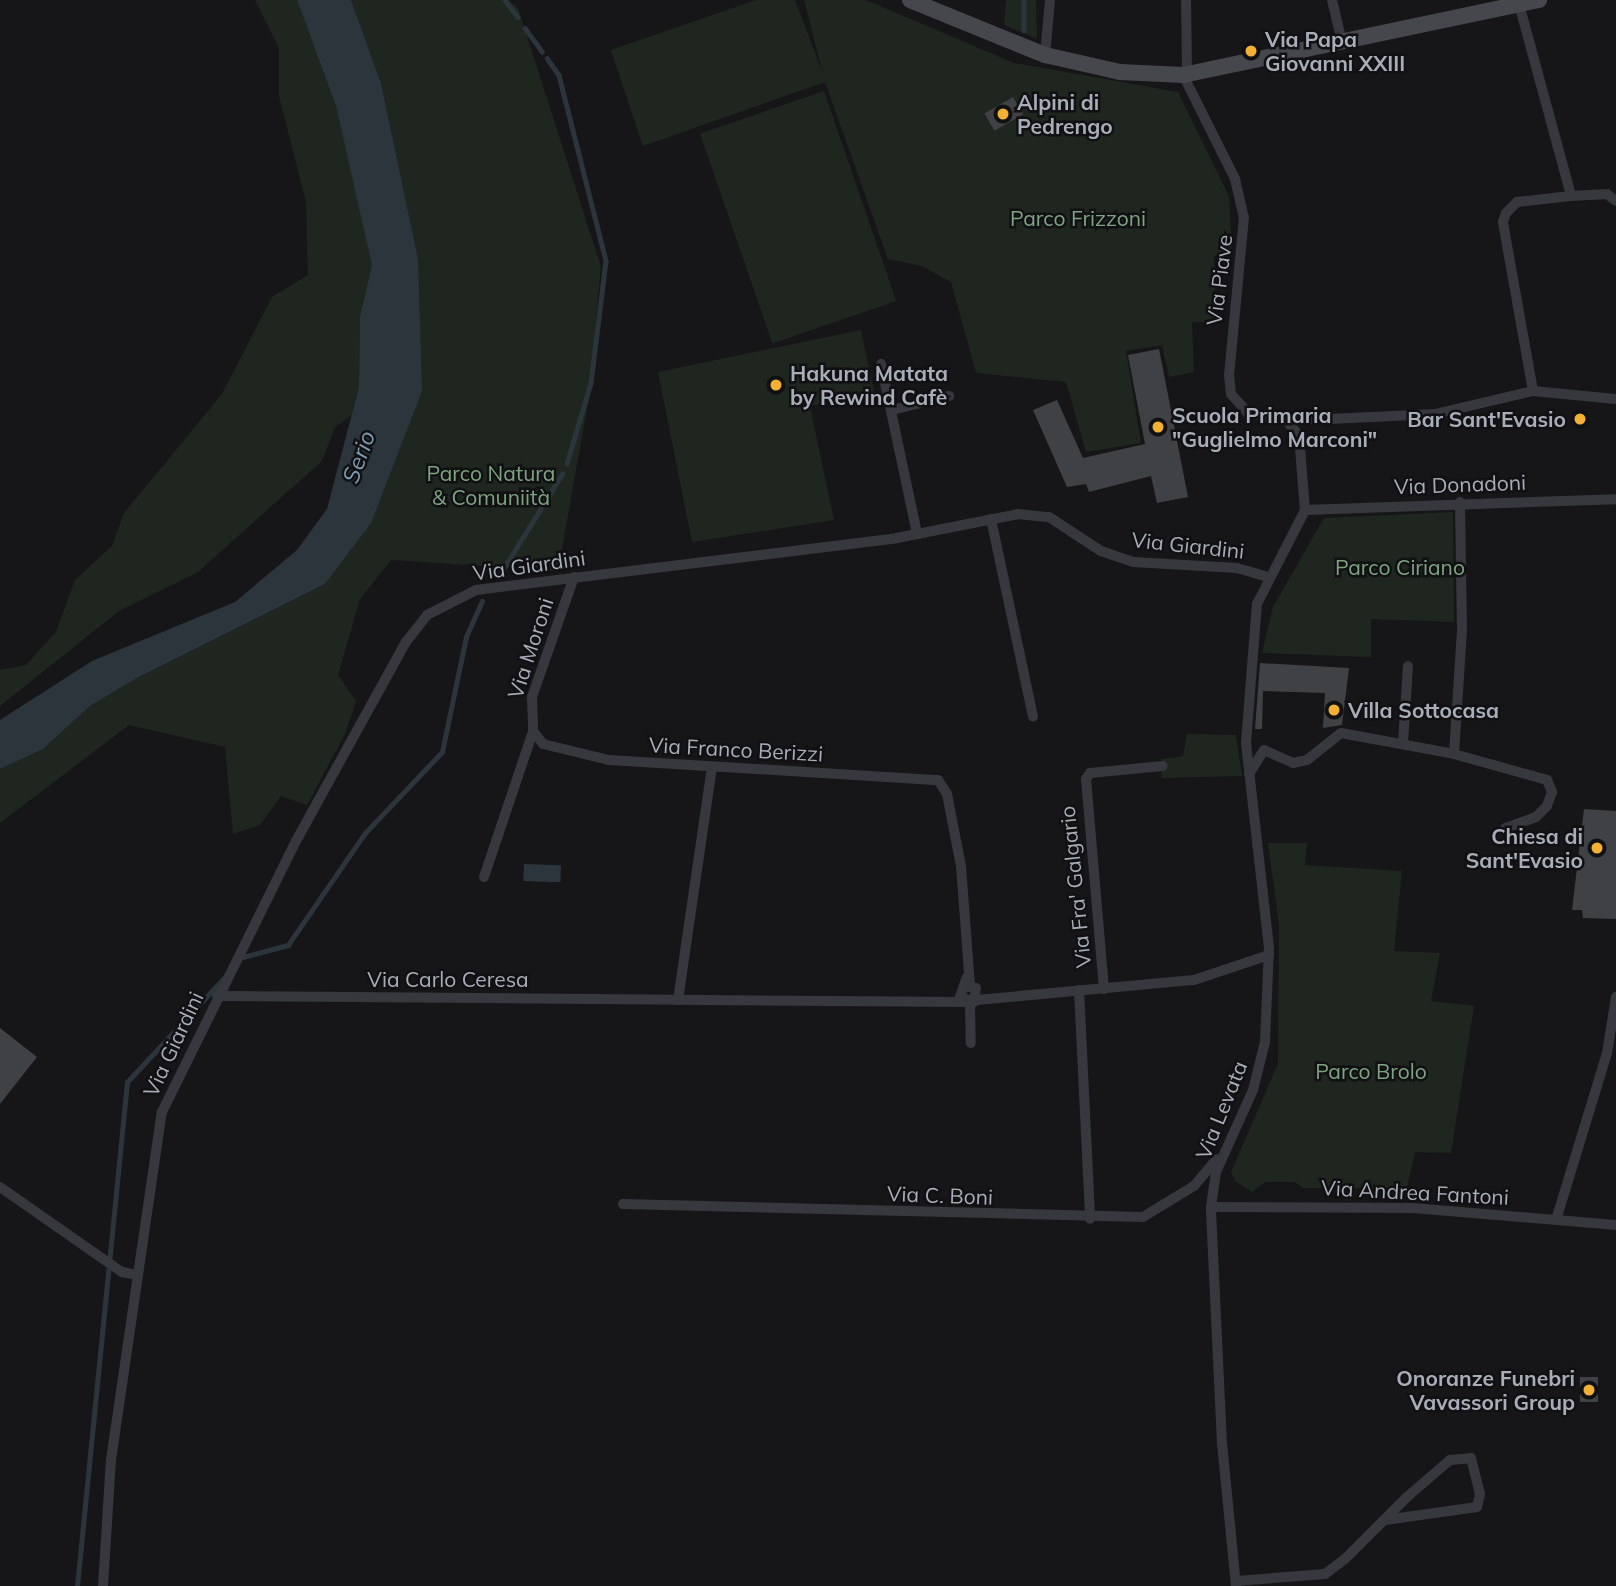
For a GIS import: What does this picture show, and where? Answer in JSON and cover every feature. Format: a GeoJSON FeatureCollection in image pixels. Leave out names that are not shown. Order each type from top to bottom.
{"type":"FeatureCollection","features":[{"type":"Feature","properties":{"kind":"street"},"geometry":{"type":"LineString","coordinates":[[910,0],[1045,55],[1120,72],[1185,74],[1538,0]]}},
{"type":"Feature","properties":{"kind":"street"},"geometry":{"type":"LineString","coordinates":[[1045,55],[1050,0]]}},
{"type":"Feature","properties":{"kind":"street"},"geometry":{"type":"LineString","coordinates":[[1185,74],[1186,0]]}},
{"type":"Feature","properties":{"kind":"street"},"geometry":{"type":"LineString","coordinates":[[1332,0],[1342,42]]}},
{"type":"Feature","properties":{"kind":"street"},"geometry":{"type":"LineString","coordinates":[[1519,4],[1571,196]]}},
{"type":"Feature","properties":{"kind":"street","name":"Via Piave"},"geometry":{"type":"LineString","coordinates":[[1185,74],[1236,179],[1244,217],[1229,375],[1236,403],[1257,417],[1287,421],[1436,414],[1533,391],[1616,399]]}},
{"type":"Feature","properties":{"kind":"street"},"geometry":{"type":"LineString","coordinates":[[1533,391],[1508,233],[1503,222],[1511,205],[1571,196],[1607,194],[1616,201]]}},
{"type":"Feature","properties":{"kind":"street"},"geometry":{"type":"LineString","coordinates":[[881,364],[917,534]]}},
{"type":"Feature","properties":{"kind":"street"},"geometry":{"type":"LineString","coordinates":[[892,410],[949,396]]}},
{"type":"Feature","properties":{"kind":"street"},"geometry":{"type":"LineString","coordinates":[[1287,421],[1299,436],[1305,510]]}},
{"type":"Feature","properties":{"kind":"street","name":"Via Donadoni"},"geometry":{"type":"LineString","coordinates":[[1305,510],[1460,502],[1616,499]]}},
{"type":"Feature","properties":{"kind":"street"},"geometry":{"type":"LineString","coordinates":[[1454,754],[1462,631],[1460,502]]}},
{"type":"Feature","properties":{"kind":"street","name":"Via Levata"},"geometry":{"type":"LineString","coordinates":[[1236,1584],[1222,1444],[1211,1207],[1226,1145],[1262,1065],[1269,956],[1246,733],[1257,604],[1305,510]]}},
{"type":"Feature","properties":{"kind":"street","name":"Via Giardini"},"geometry":{"type":"LineString","coordinates":[[103,1586],[111,1460],[162,1112],[217,996],[416,627],[458,595],[574,577],[917,534],[1018,513],[1049,517],[1101,551],[1133,562],[1237,568],[1269,577]]}},
{"type":"Feature","properties":{"kind":"street"},"geometry":{"type":"LineString","coordinates":[[991,519],[1033,718]]}},
{"type":"Feature","properties":{"kind":"street","name":"Via Moroni"},"geometry":{"type":"LineString","coordinates":[[484,877],[533,731],[532,697],[574,577]]}},
{"type":"Feature","properties":{"kind":"street"},"geometry":{"type":"LineString","coordinates":[[1403,743],[1408,666]]}},
{"type":"Feature","properties":{"kind":"street","name":"Via Franco Berizzi"},"geometry":{"type":"LineString","coordinates":[[533,731],[544,744],[609,760],[712,768],[932,778],[943,785],[961,866],[969,994]]}},
{"type":"Feature","properties":{"kind":"street"},"geometry":{"type":"LineString","coordinates":[[1246,733],[1277,759],[1300,762],[1318,754],[1341,733],[1454,754],[1547,780],[1552,792],[1547,806],[1536,817],[1505,828]]}},
{"type":"Feature","properties":{"kind":"street"},"geometry":{"type":"LineString","coordinates":[[1249,774],[1264,750]]}},
{"type":"Feature","properties":{"kind":"street","name":"Via Fra' Galgario"},"geometry":{"type":"LineString","coordinates":[[1104,989],[1086,779],[1090,773],[1163,765]]}},
{"type":"Feature","properties":{"kind":"street"},"geometry":{"type":"LineString","coordinates":[[678,1000],[712,768]]}},
{"type":"Feature","properties":{"kind":"street","name":"Via Carlo Ceresa"},"geometry":{"type":"LineString","coordinates":[[217,996],[678,1000],[945,999],[969,994],[1000,995],[1104,989],[1194,980],[1269,956]]}},
{"type":"Feature","properties":{"kind":"street","name":"Via Fra' Galgario"},"geometry":{"type":"LineString","coordinates":[[1079,990],[1090,1219]]}},
{"type":"Feature","properties":{"kind":"street"},"geometry":{"type":"LineString","coordinates":[[969,994],[971,1043]]}},
{"type":"Feature","properties":{"kind":"street"},"geometry":{"type":"LineString","coordinates":[[1556,1220],[1606,1052],[1616,997]]}},
{"type":"Feature","properties":{"kind":"street","name":"Via C. Boni"},"geometry":{"type":"LineString","coordinates":[[623,1204],[1090,1219],[1157,1213],[1205,1176],[1226,1145]]}},
{"type":"Feature","properties":{"kind":"street"},"geometry":{"type":"LineString","coordinates":[[0,1187],[122,1272],[138,1275]]}},
{"type":"Feature","properties":{"kind":"street","name":"Via Andrea Fantoni"},"geometry":{"type":"LineString","coordinates":[[1211,1207],[1413,1208],[1616,1225]]}},
{"type":"Feature","properties":{"kind":"street"},"geometry":{"type":"LineString","coordinates":[[1236,1584],[1325,1574],[1450,1460],[1471,1458],[1480,1494],[1477,1507],[1385,1520]]}},
{"type":"Feature","properties":{"kind":"green space"},"geometry":{"type":"Polygon","coordinates":[[[255,0],[297,0],[336,106],[361,212],[372,265],[360,316],[359,387],[351,416],[335,427],[322,461],[198,572],[119,611],[0,706],[0,670],[26,665],[56,632],[75,580],[112,546],[124,513],[222,394],[272,297],[308,275],[306,202],[279,96],[279,48],[255,0]]]}},
{"type":"Feature","properties":{"kind":"green space","name":"Parco Natura & Comuniità"},"geometry":{"type":"Polygon","coordinates":[[[351,0],[508,0],[518,8],[601,267],[588,403],[558,571],[391,560],[360,599],[338,675],[356,701],[346,732],[307,805],[281,796],[260,825],[233,834],[225,747],[129,725],[0,823],[0,769],[43,749],[90,706],[137,678],[325,584],[418,260],[381,83],[351,0]]]}},
{"type":"Feature","properties":{"kind":"green space","name":"Parco Frizzoni"},"geometry":{"type":"Polygon","coordinates":[[[756,0],[795,0],[822,71],[804,0],[866,0],[1014,63],[1178,92],[1229,196],[1232,255],[1214,256],[1215,322],[1192,322],[1194,372],[1169,377],[1162,345],[1126,351],[1141,443],[1086,452],[1066,382],[976,373],[951,282],[922,266],[888,259],[825,82],[643,146],[611,50],[756,0]]]}},
{"type":"Feature","properties":{"kind":"green space"},"geometry":{"type":"Polygon","coordinates":[[[1006,0],[1036,0],[1037,39],[1004,25],[1006,0]]]}},
{"type":"Feature","properties":{"kind":"green space"},"geometry":{"type":"Polygon","coordinates":[[[824,91],[896,301],[772,344],[700,134],[824,91]]]}},
{"type":"Feature","properties":{"kind":"green space"},"geometry":{"type":"Polygon","coordinates":[[[861,330],[874,392],[810,406],[834,520],[692,542],[658,372],[861,330]]]}},
{"type":"Feature","properties":{"kind":"green space","name":"Parco Ciriano"},"geometry":{"type":"Polygon","coordinates":[[[1453,512],[1454,622],[1371,619],[1371,657],[1262,653],[1273,607],[1324,518],[1453,512]]]}},
{"type":"Feature","properties":{"kind":"green space"},"geometry":{"type":"Polygon","coordinates":[[[1187,734],[1236,735],[1242,776],[1161,778],[1162,759],[1183,756],[1187,734]]]}},
{"type":"Feature","properties":{"kind":"green space","name":"Parco Brolo"},"geometry":{"type":"Polygon","coordinates":[[[1268,843],[1307,843],[1305,865],[1402,871],[1394,951],[1440,953],[1431,1001],[1474,1006],[1451,1153],[1415,1152],[1407,1188],[1303,1188],[1295,1182],[1265,1182],[1252,1192],[1235,1181],[1231,1172],[1278,1064],[1279,924],[1268,843]]]}},
{"type":"Feature","properties":{"kind":"water","name":"Serio"},"geometry":{"type":"Polygon","coordinates":[[[297,0],[351,0],[381,83],[418,259],[422,391],[371,523],[325,584],[137,678],[90,706],[43,749],[0,769],[0,720],[92,661],[235,602],[297,550],[327,509],[359,387],[360,316],[372,265],[336,106],[297,0]]]}},
{"type":"Feature","properties":{"kind":"water"},"geometry":{"type":"Polygon","coordinates":[[[524,864],[561,865],[560,882],[523,881],[524,864]]]}},
{"type":"Feature","properties":{"kind":"building","name":"Alpini di Pedrengo"},"geometry":{"type":"Polygon","coordinates":[[[1013,97],[1023,114],[994,131],[984,114],[1013,97]]]}},
{"type":"Feature","properties":{"kind":"building","name":"Scuola Primaria \"Guglielmo Marconi\""},"geometry":{"type":"Polygon","coordinates":[[[1159,349],[1188,497],[1157,503],[1151,476],[1089,492],[1086,484],[1067,487],[1033,410],[1057,400],[1083,458],[1145,444],[1128,355],[1159,349]]]}},
{"type":"Feature","properties":{"kind":"building","name":"Villa Sottocasa"},"geometry":{"type":"Polygon","coordinates":[[[1260,663],[1349,668],[1342,725],[1323,728],[1325,693],[1263,691],[1262,729],[1255,729],[1260,663]]]}},
{"type":"Feature","properties":{"kind":"building","name":"Chiesa di Sant'Evasio"},"geometry":{"type":"Polygon","coordinates":[[[1584,809],[1616,811],[1616,919],[1583,918],[1582,910],[1572,910],[1584,809]]]}},
{"type":"Feature","properties":{"kind":"building"},"geometry":{"type":"Polygon","coordinates":[[[0,1028],[37,1057],[0,1104],[0,1028]]]}},
{"type":"Feature","properties":{"kind":"building","name":"Onoranze Funebri Vavassori Group"},"geometry":{"type":"Polygon","coordinates":[[[1580,1377],[1598,1377],[1598,1402],[1580,1402],[1580,1377]]]}},
{"type":"Feature","properties":{"kind":"waterway"},"geometry":{"type":"LineString","coordinates":[[505,0],[518,17]]}},
{"type":"Feature","properties":{"kind":"waterway"},"geometry":{"type":"LineString","coordinates":[[1024,0],[1024,30]]}},
{"type":"Feature","properties":{"kind":"waterway"},"geometry":{"type":"LineString","coordinates":[[525,28],[542,51]]}},
{"type":"Feature","properties":{"kind":"waterway"},"geometry":{"type":"LineString","coordinates":[[547,58],[559,75],[606,261],[591,383],[567,464]]}},
{"type":"Feature","properties":{"kind":"waterway"},"geometry":{"type":"LineString","coordinates":[[499,576],[562,474]]}},
{"type":"Feature","properties":{"kind":"waterway"},"geometry":{"type":"LineString","coordinates":[[243,957],[288,945],[365,833],[442,752],[466,637],[482,601]]}},
{"type":"Feature","properties":{"kind":"waterway"},"geometry":{"type":"LineString","coordinates":[[77,1586],[127,1082],[225,977]]}},
{"type":"Feature","properties":{"kind":"place","name":"Via Papa Giovanni XXIII"},"geometry":{"type":"Point","coordinates":[1251,51]}},
{"type":"Feature","properties":{"kind":"place","name":"Alpini di Pedrengo"},"geometry":{"type":"Point","coordinates":[1003,114]}},
{"type":"Feature","properties":{"kind":"place","name":"Hakuna Matata by Rewind Cafè"},"geometry":{"type":"Point","coordinates":[776,385]}},
{"type":"Feature","properties":{"kind":"place","name":"Bar Sant'Evasio"},"geometry":{"type":"Point","coordinates":[1580,419]}},
{"type":"Feature","properties":{"kind":"place","name":"Scuola Primaria \"Guglielmo Marconi\""},"geometry":{"type":"Point","coordinates":[1158,427]}},
{"type":"Feature","properties":{"kind":"place","name":"Villa Sottocasa"},"geometry":{"type":"Point","coordinates":[1334,710]}},
{"type":"Feature","properties":{"kind":"place","name":"Chiesa di Sant'Evasio"},"geometry":{"type":"Point","coordinates":[1597,848]}},
{"type":"Feature","properties":{"kind":"place","name":"Onoranze Funebri Vavassori Group"},"geometry":{"type":"Point","coordinates":[1589,1390]}}]}
